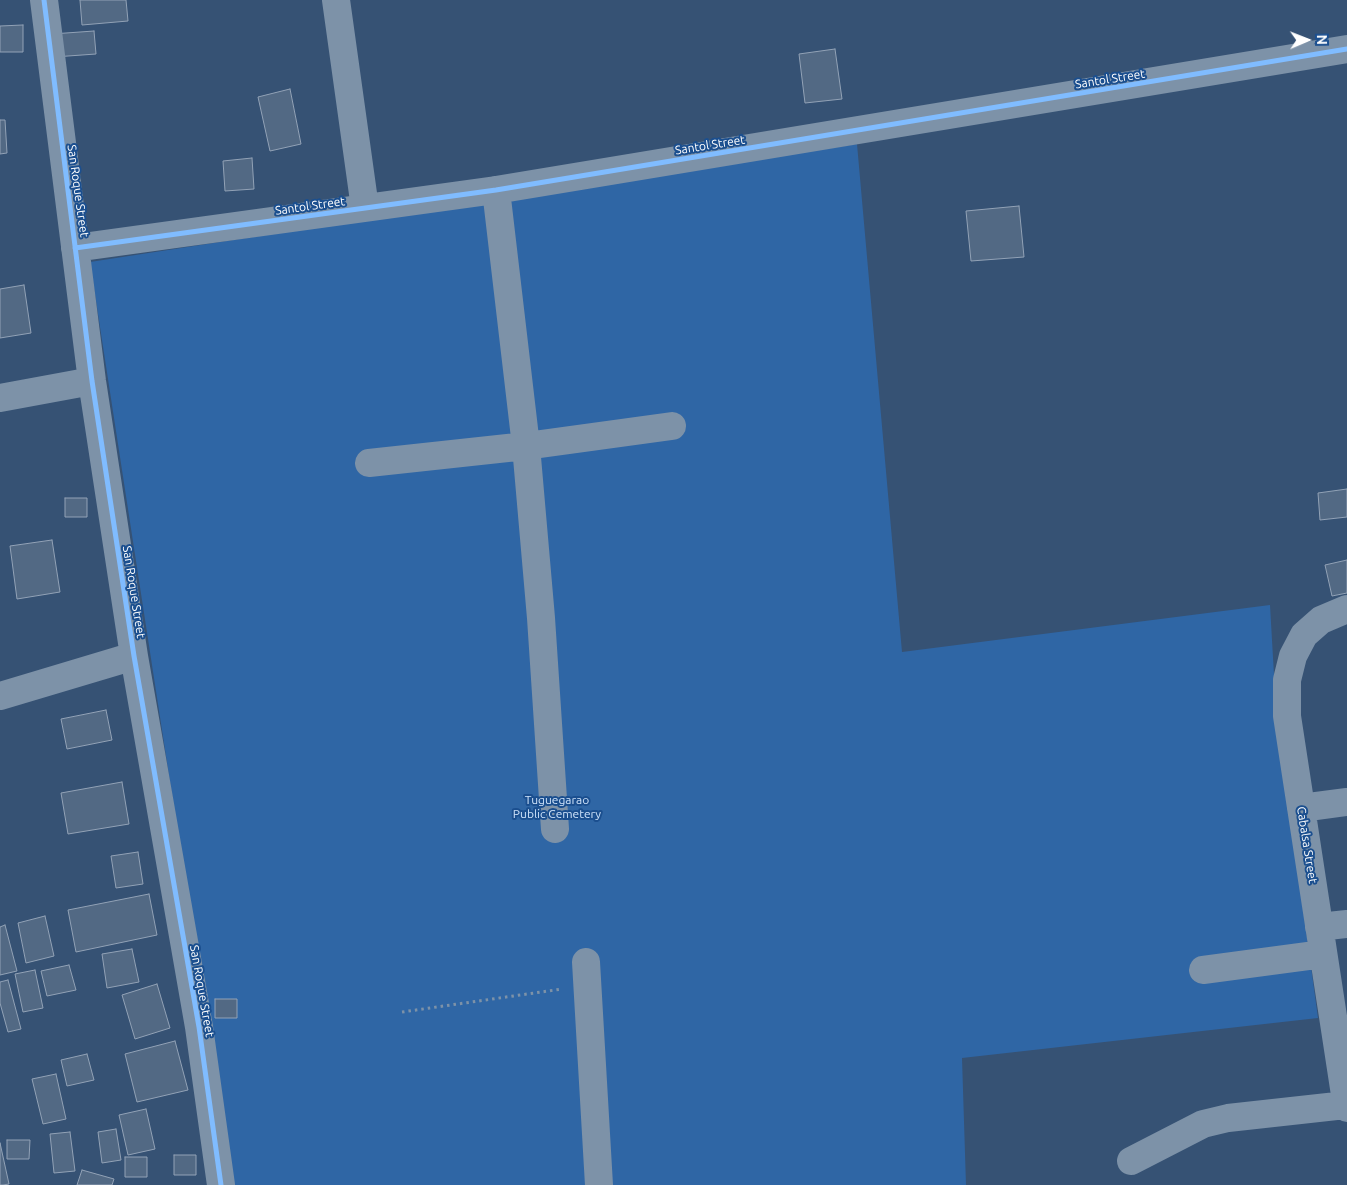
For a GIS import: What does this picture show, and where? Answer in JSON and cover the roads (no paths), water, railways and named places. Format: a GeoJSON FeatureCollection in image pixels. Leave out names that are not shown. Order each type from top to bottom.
{"type":"FeatureCollection","features":[{"type":"Feature","properties":{"kind":"street","name":"San Roque Street"},"geometry":{"type":"LineString","coordinates":[[44,0],[92,381],[134,656],[198,1027],[221,1185]]}},
{"type":"Feature","properties":{"kind":"street"},"geometry":{"type":"LineString","coordinates":[[336,0],[365,208]]}},
{"type":"Feature","properties":{"kind":"street","name":"Santol Street"},"geometry":{"type":"LineString","coordinates":[[75,248],[496,190],[1347,49]]}},
{"type":"Feature","properties":{"kind":"street"},"geometry":{"type":"LineString","coordinates":[[496,190],[526,446],[541,618],[555,829]]}},
{"type":"Feature","properties":{"kind":"street"},"geometry":{"type":"LineString","coordinates":[[0,398],[92,381]]}},
{"type":"Feature","properties":{"kind":"street"},"geometry":{"type":"LineString","coordinates":[[369,463],[526,446],[672,426]]}},
{"type":"Feature","properties":{"kind":"street","name":"Cabalsa Street"},"geometry":{"type":"LineString","coordinates":[[1347,609],[1321,620],[1304,635],[1293,656],[1287,680],[1287,716],[1323,954],[1344,1062],[1347,1107]]}},
{"type":"Feature","properties":{"kind":"street"},"geometry":{"type":"LineString","coordinates":[[0,696],[134,656]]}},
{"type":"Feature","properties":{"kind":"street"},"geometry":{"type":"LineString","coordinates":[[1301,808],[1347,802]]}},
{"type":"Feature","properties":{"kind":"street"},"geometry":{"type":"LineString","coordinates":[[1320,927],[1347,924]]}},
{"type":"Feature","properties":{"kind":"street"},"geometry":{"type":"LineString","coordinates":[[1203,970],[1323,954]]}},
{"type":"Feature","properties":{"kind":"street"},"geometry":{"type":"LineString","coordinates":[[587,974],[599,1185]]}},
{"type":"Feature","properties":{"kind":"street"},"geometry":{"type":"LineString","coordinates":[[1131,1161],[1203,1124],[1228,1118],[1347,1107]]}},
{"type":"Feature","properties":{"kind":"park label","name":"Tuguegarao Public Cemetery"},"geometry":{"type":"Point","coordinates":[557,807]}}]}
